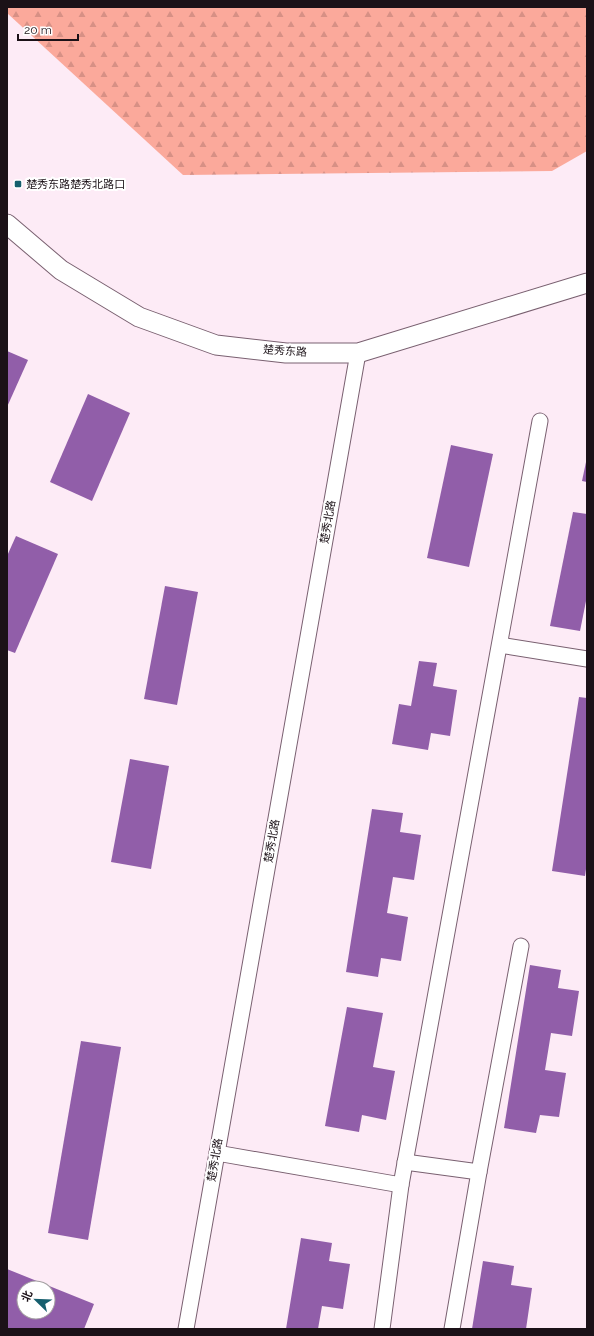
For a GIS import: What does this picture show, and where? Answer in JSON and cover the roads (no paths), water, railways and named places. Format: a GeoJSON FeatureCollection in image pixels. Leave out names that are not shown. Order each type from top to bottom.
{"type":"FeatureCollection","features":[{"type":"Feature","properties":{"kind":"street","name":"楚秀东路"},"geometry":{"type":"LineString","coordinates":[[7,224],[61,270],[139,317],[216,345],[286,353],[358,353],[587,283]]}},
{"type":"Feature","properties":{"kind":"street","name":"楚秀北路"},"geometry":{"type":"LineString","coordinates":[[186,1329],[358,353]]}},
{"type":"Feature","properties":{"kind":"street"},"geometry":{"type":"LineString","coordinates":[[382,1329],[401,1185],[540,421]]}},
{"type":"Feature","properties":{"kind":"street"},"geometry":{"type":"LineString","coordinates":[[500,645],[587,659]]}},
{"type":"Feature","properties":{"kind":"street"},"geometry":{"type":"LineString","coordinates":[[452,1329],[479,1172],[521,946]]}},
{"type":"Feature","properties":{"kind":"street"},"geometry":{"type":"LineString","coordinates":[[217,1153],[401,1185]]}},
{"type":"Feature","properties":{"kind":"street"},"geometry":{"type":"LineString","coordinates":[[406,1162],[479,1172]]}},
{"type":"Feature","properties":{"kind":"place","name":"楚秀东路楚秀北路口"},"geometry":{"type":"Point","coordinates":[18,184]}}]}
